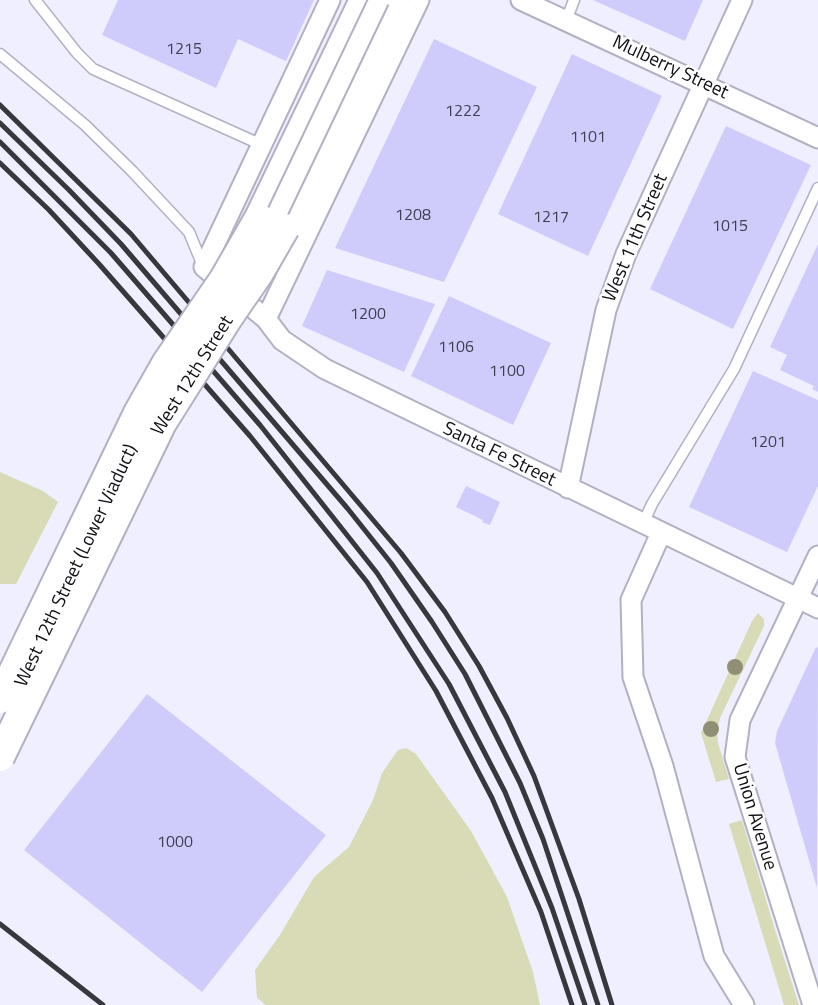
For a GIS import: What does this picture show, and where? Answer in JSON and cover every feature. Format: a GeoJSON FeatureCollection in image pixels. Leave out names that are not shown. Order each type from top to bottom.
{"type":"FeatureCollection","features":[{"type":"Feature","properties":{"kind":"main road","name":"West 12th Street"},"geometry":{"type":"LineString","coordinates":[[0,699],[138,413],[167,362],[246,242],[364,0]]}},
{"type":"Feature","properties":{"kind":"main road","name":"West 12th Street"},"geometry":{"type":"LineString","coordinates":[[0,757],[162,423],[285,228],[394,0]]}},
{"type":"Feature","properties":{"kind":"street"},"geometry":{"type":"LineString","coordinates":[[204,267],[330,0]]}},
{"type":"Feature","properties":{"kind":"street","name":"West 12th Street (Lower Viaduct)"},"geometry":{"type":"LineString","coordinates":[[0,730],[148,418],[272,224],[379,0]]}},
{"type":"Feature","properties":{"kind":"street","name":"West 12th Street"},"geometry":{"type":"LineString","coordinates":[[266,319],[419,0]]}},
{"type":"Feature","properties":{"kind":"street","name":"Mulberry Street"},"geometry":{"type":"LineString","coordinates":[[521,0],[818,138]]}},
{"type":"Feature","properties":{"kind":"street","name":"West 11th Street"},"geometry":{"type":"LineString","coordinates":[[568,488],[606,310],[626,254],[742,0]]}},
{"type":"Feature","properties":{"kind":"street","name":"Santa Fe Street"},"geometry":{"type":"LineString","coordinates":[[204,267],[266,319],[282,340],[325,369],[818,608]]}},
{"type":"Feature","properties":{"kind":"street"},"geometry":{"type":"LineString","coordinates":[[661,533],[631,600],[633,677],[663,766],[715,956],[744,1005]]}},
{"type":"Feature","properties":{"kind":"street","name":"Union Avenue"},"geometry":{"type":"LineString","coordinates":[[813,1005],[812,978],[735,757],[740,720],[818,556]]}},
{"type":"Feature","properties":{"kind":"lane"},"geometry":{"type":"LineString","coordinates":[[35,0],[93,69],[262,145]]}},
{"type":"Feature","properties":{"kind":"lane"},"geometry":{"type":"LineString","coordinates":[[566,21],[574,0]]}},
{"type":"Feature","properties":{"kind":"lane"},"geometry":{"type":"LineString","coordinates":[[0,54],[85,125],[132,171],[189,233],[204,267]]}},
{"type":"Feature","properties":{"kind":"lane"},"geometry":{"type":"LineString","coordinates":[[643,524],[652,504],[734,369],[818,188]]}},
{"type":"Feature","properties":{"kind":"green space"},"geometry":{"type":"Polygon","coordinates":[[[0,472],[43,491],[58,502],[16,584],[0,584],[0,472]]]}},
{"type":"Feature","properties":{"kind":"green space"},"geometry":{"type":"Polygon","coordinates":[[[758,613],[764,619],[764,626],[720,718],[717,730],[718,743],[729,779],[716,782],[701,733],[758,613]]]}},
{"type":"Feature","properties":{"kind":"green space"},"geometry":{"type":"Polygon","coordinates":[[[406,748],[416,754],[471,831],[507,897],[533,972],[540,1005],[266,1005],[257,998],[255,970],[280,935],[314,877],[349,847],[373,800],[382,773],[398,750],[406,748]]]}},
{"type":"Feature","properties":{"kind":"green space"},"geometry":{"type":"Polygon","coordinates":[[[742,820],[799,1005],[784,1005],[729,824],[742,820]]]}},
{"type":"Feature","properties":{"kind":"building"},"geometry":{"type":"Polygon","coordinates":[[[118,0],[314,0],[286,61],[238,39],[216,88],[102,35],[118,0]]]}},
{"type":"Feature","properties":{"kind":"building"},"geometry":{"type":"Polygon","coordinates":[[[593,0],[703,0],[685,41],[593,0]]]}},
{"type":"Feature","properties":{"kind":"building"},"geometry":{"type":"Polygon","coordinates":[[[434,39],[537,87],[444,282],[335,248],[434,39]]]}},
{"type":"Feature","properties":{"kind":"building"},"geometry":{"type":"Polygon","coordinates":[[[572,54],[662,96],[588,256],[498,214],[572,54]]]}},
{"type":"Feature","properties":{"kind":"building"},"geometry":{"type":"Polygon","coordinates":[[[726,126],[811,165],[733,329],[650,289],[726,126]]]}},
{"type":"Feature","properties":{"kind":"building"},"geometry":{"type":"Polygon","coordinates":[[[818,244],[818,392],[812,389],[814,386],[780,370],[787,355],[770,347],[818,244]]]}},
{"type":"Feature","properties":{"kind":"building"},"geometry":{"type":"Polygon","coordinates":[[[327,270],[435,304],[404,372],[302,326],[327,270]]]}},
{"type":"Feature","properties":{"kind":"building"},"geometry":{"type":"Polygon","coordinates":[[[449,296],[551,343],[513,425],[411,376],[449,296]]]}},
{"type":"Feature","properties":{"kind":"building"},"geometry":{"type":"Polygon","coordinates":[[[753,371],[818,400],[818,486],[787,552],[689,507],[753,371]]]}},
{"type":"Feature","properties":{"kind":"building"},"geometry":{"type":"Polygon","coordinates":[[[466,486],[500,502],[490,525],[456,507],[466,486]]]}},
{"type":"Feature","properties":{"kind":"building"},"geometry":{"type":"Polygon","coordinates":[[[816,647],[817,888],[775,743],[777,731],[816,647]]]}},
{"type":"Feature","properties":{"kind":"building"},"geometry":{"type":"Polygon","coordinates":[[[147,694],[326,835],[202,992],[24,850],[147,694]]]}},
{"type":"Feature","properties":{"kind":"railway"},"geometry":{"type":"LineString","coordinates":[[0,105],[131,234],[401,553],[445,612],[479,666],[534,776],[579,899],[612,1005]]}},
{"type":"Feature","properties":{"kind":"railway"},"geometry":{"type":"LineString","coordinates":[[0,123],[121,244],[348,509],[391,563],[432,622],[465,674],[520,783],[543,839],[598,1005]]}},
{"type":"Feature","properties":{"kind":"railway"},"geometry":{"type":"LineString","coordinates":[[0,142],[111,253],[260,425],[377,573],[449,684],[505,792],[552,908],[585,1005]]}},
{"type":"Feature","properties":{"kind":"railway"},"geometry":{"type":"LineString","coordinates":[[0,163],[99,264],[250,436],[367,582],[436,691],[492,798],[541,912],[572,1005]]}},
{"type":"Feature","properties":{"kind":"railway"},"geometry":{"type":"LineString","coordinates":[[0,924],[103,1005]]}}]}
